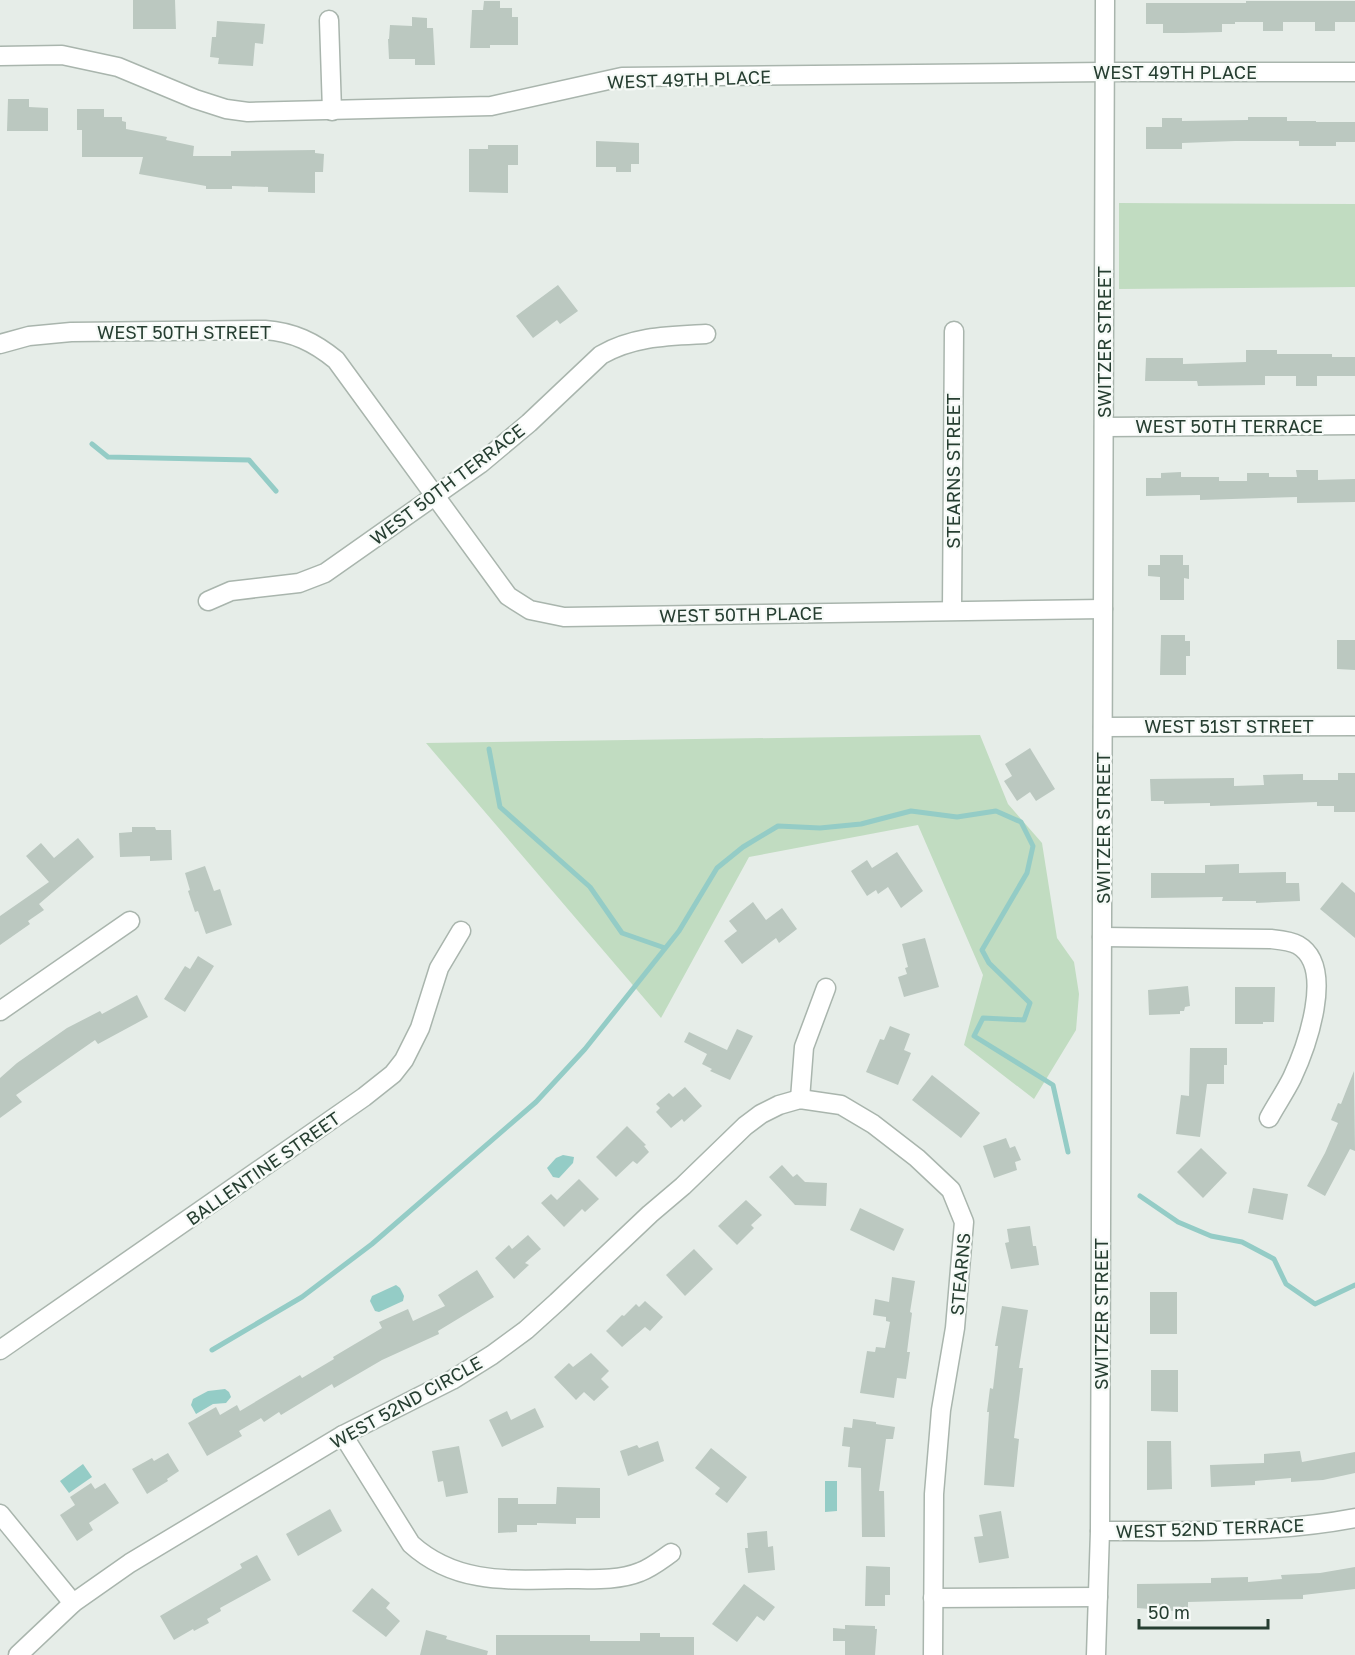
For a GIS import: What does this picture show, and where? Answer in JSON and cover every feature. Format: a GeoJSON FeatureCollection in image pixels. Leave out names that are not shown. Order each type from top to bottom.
{"type":"FeatureCollection","features":[{"type":"Feature","properties":{"kind":"street","name":"SWITZER STREET"},"geometry":{"type":"LineString","coordinates":[[1096,1655],[1101,1531],[1105,0]]}},
{"type":"Feature","properties":{"kind":"street"},"geometry":{"type":"LineString","coordinates":[[329,20],[332,111]]}},
{"type":"Feature","properties":{"kind":"street","name":"WEST 49TH PLACE"},"geometry":{"type":"LineString","coordinates":[[0,56],[62,56],[118,68],[195,99],[226,109],[248,112],[491,106],[622,77],[1355,72]]}},
{"type":"Feature","properties":{"kind":"street","name":"WEST 50TH STREET"},"geometry":{"type":"LineString","coordinates":[[0,344],[29,336],[71,332],[265,330],[281,331],[305,338],[320,346],[336,360],[435,497]]}},
{"type":"Feature","properties":{"kind":"street","name":"STEARNS STREET"},"geometry":{"type":"LineString","coordinates":[[952,610],[954,331]]}},
{"type":"Feature","properties":{"kind":"street","name":"WEST 50TH TERRACE"},"geometry":{"type":"LineString","coordinates":[[208,601],[231,591],[299,583],[325,573],[480,464],[529,423],[601,355],[630,342],[651,337],[706,334]]}},
{"type":"Feature","properties":{"kind":"street","name":"WEST 50TH TERRACE"},"geometry":{"type":"LineString","coordinates":[[1104,427],[1355,425]]}},
{"type":"Feature","properties":{"kind":"street","name":"WEST 50TH PLACE"},"geometry":{"type":"LineString","coordinates":[[435,497],[508,596],[530,610],[564,617],[1103,609]]}},
{"type":"Feature","properties":{"kind":"street","name":"WEST 51ST STREET"},"geometry":{"type":"LineString","coordinates":[[1103,728],[1355,726]]}},
{"type":"Feature","properties":{"kind":"street"},"geometry":{"type":"LineString","coordinates":[[0,1011],[130,921]]}},
{"type":"Feature","properties":{"kind":"street","name":"BALLENTINE STREET"},"geometry":{"type":"LineString","coordinates":[[0,1350],[355,1104],[393,1074],[404,1060],[420,1028],[439,968],[461,930]]}},
{"type":"Feature","properties":{"kind":"street"},"geometry":{"type":"LineString","coordinates":[[1102,937],[1271,939],[1298,945],[1311,957],[1316,975],[1314,1014],[1291,1081],[1269,1118]]}},
{"type":"Feature","properties":{"kind":"street"},"geometry":{"type":"LineString","coordinates":[[800,1099],[804,1047],[826,988]]}},
{"type":"Feature","properties":{"kind":"street","name":"WEST 52ND CIRCLE"},"geometry":{"type":"LineString","coordinates":[[18,1655],[73,1603],[130,1563],[343,1436],[452,1380],[509,1342],[557,1302],[745,1126],[770,1109],[800,1099]]}},
{"type":"Feature","properties":{"kind":"street","name":"STEARNS"},"geometry":{"type":"LineString","coordinates":[[800,1099],[841,1105],[873,1124],[917,1158],[951,1190],[964,1222],[955,1328],[940,1410],[934,1494],[933,1655]]}},
{"type":"Feature","properties":{"kind":"street"},"geometry":{"type":"LineString","coordinates":[[343,1436],[411,1544],[425,1557],[448,1568],[476,1576],[510,1580],[620,1577],[641,1572],[671,1553]]}},
{"type":"Feature","properties":{"kind":"street"},"geometry":{"type":"LineString","coordinates":[[0,1514],[73,1603]]}},
{"type":"Feature","properties":{"kind":"street","name":"WEST 52ND TERRACE"},"geometry":{"type":"LineString","coordinates":[[1101,1531],[1251,1530],[1319,1525],[1355,1518]]}},
{"type":"Feature","properties":{"kind":"street"},"geometry":{"type":"LineString","coordinates":[[933,1598],[1098,1597]]}},
{"type":"Feature","properties":{"kind":"green space"},"geometry":{"type":"Polygon","coordinates":[[[1119,203],[1355,204],[1355,287],[1119,289],[1119,203]]]}},
{"type":"Feature","properties":{"kind":"green space"},"geometry":{"type":"Polygon","coordinates":[[[980,735],[1008,804],[1042,843],[1057,938],[1074,962],[1079,994],[1076,1030],[1034,1099],[964,1045],[983,975],[918,825],[749,857],[661,1018],[426,743],[980,735]]]}},
{"type":"Feature","properties":{"kind":"water"},"geometry":{"type":"Polygon","coordinates":[[[563,1155],[574,1157],[573,1163],[559,1178],[553,1177],[547,1168],[556,1158],[563,1155]]]}},
{"type":"Feature","properties":{"kind":"water"},"geometry":{"type":"Polygon","coordinates":[[[396,1285],[404,1296],[403,1301],[379,1312],[375,1311],[370,1301],[372,1296],[396,1285]]]}},
{"type":"Feature","properties":{"kind":"water"},"geometry":{"type":"Polygon","coordinates":[[[225,1389],[231,1397],[226,1403],[213,1404],[196,1414],[191,1405],[193,1399],[208,1391],[225,1389]]]}},
{"type":"Feature","properties":{"kind":"water"},"geometry":{"type":"Polygon","coordinates":[[[83,1464],[92,1477],[69,1493],[60,1481],[83,1464]]]}},
{"type":"Feature","properties":{"kind":"water"},"geometry":{"type":"Polygon","coordinates":[[[825,1481],[837,1481],[837,1511],[825,1512],[825,1481]]]}},
{"type":"Feature","properties":{"kind":"building"},"geometry":{"type":"Polygon","coordinates":[[[133,0],[175,0],[176,29],[133,29],[133,0]]]}},
{"type":"Feature","properties":{"kind":"building"},"geometry":{"type":"Polygon","coordinates":[[[484,1],[500,1],[500,8],[512,8],[512,17],[518,17],[518,45],[470,48],[472,10],[483,10],[484,1]]]}},
{"type":"Feature","properties":{"kind":"building"},"geometry":{"type":"Polygon","coordinates":[[[1246,1],[1355,1],[1355,22],[1335,22],[1335,31],[1315,31],[1315,22],[1283,22],[1283,31],[1263,31],[1263,22],[1235,22],[1235,24],[1222,24],[1222,32],[1183,33],[1163,33],[1163,24],[1146,24],[1146,3],[1246,3],[1246,1]]]}},
{"type":"Feature","properties":{"kind":"building"},"geometry":{"type":"Polygon","coordinates":[[[412,17],[427,18],[427,28],[433,28],[435,65],[415,65],[415,59],[389,59],[390,25],[412,26],[412,17]]]}},
{"type":"Feature","properties":{"kind":"building"},"geometry":{"type":"Polygon","coordinates":[[[217,21],[265,24],[263,44],[255,43],[253,66],[218,64],[219,58],[210,57],[212,37],[216,37],[217,21]]]}},
{"type":"Feature","properties":{"kind":"building"},"geometry":{"type":"Polygon","coordinates":[[[8,99],[29,99],[29,107],[48,108],[48,131],[7,131],[8,99]]]}},
{"type":"Feature","properties":{"kind":"building"},"geometry":{"type":"Polygon","coordinates":[[[77,109],[104,109],[104,117],[122,117],[122,121],[126,122],[126,129],[167,137],[166,140],[194,146],[193,156],[231,156],[231,151],[315,150],[315,153],[324,154],[323,172],[315,172],[315,193],[268,192],[268,187],[232,186],[232,189],[206,189],[206,186],[139,174],[143,157],[82,157],[82,130],[77,130],[77,109]]]}},
{"type":"Feature","properties":{"kind":"building"},"geometry":{"type":"Polygon","coordinates":[[[1248,117],[1287,117],[1287,121],[1355,122],[1355,142],[1336,142],[1336,146],[1299,146],[1299,141],[1235,141],[1182,143],[1182,149],[1146,149],[1146,127],[1162,127],[1162,118],[1182,118],[1182,121],[1248,120],[1248,117]]]}},
{"type":"Feature","properties":{"kind":"building"},"geometry":{"type":"Polygon","coordinates":[[[596,141],[639,143],[639,164],[631,164],[631,172],[616,172],[616,167],[596,167],[596,141]]]}},
{"type":"Feature","properties":{"kind":"building"},"geometry":{"type":"Polygon","coordinates":[[[488,145],[518,145],[518,165],[508,165],[508,193],[469,192],[469,149],[488,149],[488,145]]]}},
{"type":"Feature","properties":{"kind":"building"},"geometry":{"type":"Polygon","coordinates":[[[558,285],[578,311],[560,324],[557,320],[533,338],[516,316],[558,285]]]}},
{"type":"Feature","properties":{"kind":"building"},"geometry":{"type":"Polygon","coordinates":[[[1246,350],[1277,350],[1277,354],[1332,354],[1332,357],[1355,357],[1355,376],[1317,376],[1317,386],[1296,386],[1296,376],[1265,376],[1265,385],[1198,386],[1197,381],[1145,381],[1146,358],[1183,358],[1183,364],[1246,362],[1246,350]]]}},
{"type":"Feature","properties":{"kind":"building"},"geometry":{"type":"Polygon","coordinates":[[[1296,470],[1318,470],[1318,480],[1355,479],[1355,502],[1297,503],[1297,497],[1200,500],[1200,495],[1146,496],[1146,478],[1161,478],[1161,473],[1181,472],[1181,477],[1219,477],[1219,481],[1247,481],[1247,473],[1269,473],[1269,477],[1297,477],[1296,470]]]}},
{"type":"Feature","properties":{"kind":"building"},"geometry":{"type":"Polygon","coordinates":[[[1160,555],[1183,555],[1183,565],[1189,565],[1189,579],[1184,578],[1184,600],[1160,600],[1160,577],[1148,576],[1148,565],[1160,565],[1160,555]]]}},
{"type":"Feature","properties":{"kind":"building"},"geometry":{"type":"Polygon","coordinates":[[[1161,635],[1185,635],[1185,641],[1190,641],[1190,656],[1186,656],[1186,675],[1160,675],[1161,635]]]}},
{"type":"Feature","properties":{"kind":"building"},"geometry":{"type":"Polygon","coordinates":[[[1337,640],[1355,640],[1355,670],[1337,669],[1337,640]]]}},
{"type":"Feature","properties":{"kind":"building"},"geometry":{"type":"Polygon","coordinates":[[[1030,748],[1055,789],[1036,801],[1030,792],[1017,801],[1004,781],[1012,776],[1005,764],[1030,748]]]}},
{"type":"Feature","properties":{"kind":"building"},"geometry":{"type":"Polygon","coordinates":[[[1338,773],[1355,773],[1355,812],[1334,812],[1334,806],[1317,806],[1317,802],[1210,806],[1210,803],[1164,804],[1164,801],[1151,801],[1150,779],[1234,778],[1234,786],[1264,785],[1263,775],[1303,774],[1303,780],[1338,780],[1338,773]]]}},
{"type":"Feature","properties":{"kind":"building"},"geometry":{"type":"Polygon","coordinates":[[[132,827],[171,830],[172,860],[150,861],[150,856],[120,857],[119,833],[132,832],[132,827]]]}},
{"type":"Feature","properties":{"kind":"building"},"geometry":{"type":"Polygon","coordinates":[[[78,838],[94,857],[39,904],[44,910],[28,921],[30,924],[0,945],[0,916],[49,882],[26,856],[41,843],[54,858],[78,838]]]}},
{"type":"Feature","properties":{"kind":"building"},"geometry":{"type":"Polygon","coordinates":[[[897,852],[923,891],[901,908],[888,887],[878,894],[876,890],[867,896],[851,871],[867,860],[872,868],[897,852]]]}},
{"type":"Feature","properties":{"kind":"building"},"geometry":{"type":"Polygon","coordinates":[[[1239,864],[1239,873],[1286,872],[1286,883],[1299,883],[1300,901],[1256,903],[1256,901],[1222,901],[1223,897],[1151,898],[1151,873],[1205,873],[1205,865],[1239,864]]]}},
{"type":"Feature","properties":{"kind":"building"},"geometry":{"type":"Polygon","coordinates":[[[205,866],[214,891],[220,889],[232,925],[206,934],[198,911],[195,912],[185,873],[205,866]]]}},
{"type":"Feature","properties":{"kind":"building"},"geometry":{"type":"Polygon","coordinates":[[[1342,882],[1355,893],[1355,938],[1320,909],[1342,882]]]}},
{"type":"Feature","properties":{"kind":"building"},"geometry":{"type":"Polygon","coordinates":[[[753,902],[766,920],[782,908],[797,929],[779,943],[776,938],[742,964],[724,941],[737,931],[729,921],[753,902]]]}},
{"type":"Feature","properties":{"kind":"building"},"geometry":{"type":"Polygon","coordinates":[[[925,938],[939,987],[904,997],[898,977],[907,974],[905,968],[908,967],[902,944],[925,938]]]}},
{"type":"Feature","properties":{"kind":"building"},"geometry":{"type":"Polygon","coordinates":[[[198,956],[214,966],[185,1012],[164,999],[185,966],[190,969],[198,956]]]}},
{"type":"Feature","properties":{"kind":"building"},"geometry":{"type":"Polygon","coordinates":[[[1188,986],[1190,1006],[1180,1011],[1180,1014],[1149,1015],[1148,990],[1188,986]]]}},
{"type":"Feature","properties":{"kind":"building"},"geometry":{"type":"Polygon","coordinates":[[[1235,987],[1275,987],[1274,1022],[1235,1024],[1235,987]]]}},
{"type":"Feature","properties":{"kind":"building"},"geometry":{"type":"Polygon","coordinates":[[[137,995],[148,1017],[98,1044],[95,1040],[16,1095],[22,1102],[0,1118],[0,1078],[17,1063],[67,1028],[100,1011],[102,1014],[137,995]]]}},
{"type":"Feature","properties":{"kind":"building"},"geometry":{"type":"Polygon","coordinates":[[[890,1026],[910,1034],[904,1050],[911,1053],[898,1085],[866,1072],[880,1039],[884,1040],[890,1026]]]}},
{"type":"Feature","properties":{"kind":"building"},"geometry":{"type":"Polygon","coordinates":[[[737,1029],[753,1036],[730,1080],[710,1071],[712,1069],[702,1064],[707,1054],[684,1042],[689,1032],[727,1050],[737,1029]]]}},
{"type":"Feature","properties":{"kind":"building"},"geometry":{"type":"Polygon","coordinates":[[[1190,1048],[1227,1048],[1224,1084],[1207,1084],[1200,1137],[1176,1134],[1181,1095],[1189,1096],[1190,1048]]]}},
{"type":"Feature","properties":{"kind":"building"},"geometry":{"type":"Polygon","coordinates":[[[1354,1071],[1355,1151],[1350,1149],[1325,1196],[1307,1186],[1338,1123],[1331,1120],[1338,1103],[1341,1104],[1354,1071]]]}},
{"type":"Feature","properties":{"kind":"building"},"geometry":{"type":"Polygon","coordinates":[[[932,1075],[980,1113],[961,1138],[912,1100],[932,1075]]]}},
{"type":"Feature","properties":{"kind":"building"},"geometry":{"type":"Polygon","coordinates":[[[685,1087],[702,1106],[684,1122],[682,1119],[671,1128],[656,1112],[660,1108],[656,1104],[669,1093],[673,1097],[685,1087]]]}},
{"type":"Feature","properties":{"kind":"building"},"geometry":{"type":"Polygon","coordinates":[[[627,1126],[646,1145],[644,1146],[649,1152],[637,1164],[633,1161],[616,1177],[596,1157],[627,1126]]]}},
{"type":"Feature","properties":{"kind":"building"},"geometry":{"type":"Polygon","coordinates":[[[1006,1138],[1010,1148],[1015,1146],[1021,1160],[1015,1162],[1017,1170],[994,1178],[983,1146],[1006,1138]]]}},
{"type":"Feature","properties":{"kind":"building"},"geometry":{"type":"Polygon","coordinates":[[[1201,1148],[1227,1173],[1203,1198],[1177,1172],[1201,1148]]]}},
{"type":"Feature","properties":{"kind":"building"},"geometry":{"type":"Polygon","coordinates":[[[782,1165],[793,1177],[797,1174],[805,1182],[827,1183],[826,1206],[795,1205],[769,1177],[782,1165]]]}},
{"type":"Feature","properties":{"kind":"building"},"geometry":{"type":"Polygon","coordinates":[[[579,1179],[599,1199],[585,1212],[582,1209],[564,1227],[541,1203],[551,1194],[557,1200],[579,1179]]]}},
{"type":"Feature","properties":{"kind":"building"},"geometry":{"type":"Polygon","coordinates":[[[1253,1188],[1288,1194],[1283,1220],[1248,1213],[1253,1188]]]}},
{"type":"Feature","properties":{"kind":"building"},"geometry":{"type":"Polygon","coordinates":[[[746,1200],[762,1215],[751,1225],[754,1228],[737,1245],[718,1226],[746,1200]]]}},
{"type":"Feature","properties":{"kind":"building"},"geometry":{"type":"Polygon","coordinates":[[[860,1208],[904,1229],[894,1251],[850,1230],[860,1208]]]}},
{"type":"Feature","properties":{"kind":"building"},"geometry":{"type":"Polygon","coordinates":[[[1030,1226],[1039,1265],[1011,1269],[1005,1243],[1009,1242],[1007,1229],[1030,1226]]]}},
{"type":"Feature","properties":{"kind":"building"},"geometry":{"type":"Polygon","coordinates":[[[528,1235],[541,1249],[525,1263],[529,1265],[514,1279],[495,1258],[509,1245],[512,1249],[528,1235]]]}},
{"type":"Feature","properties":{"kind":"building"},"geometry":{"type":"Polygon","coordinates":[[[694,1249],[713,1269],[685,1296],[666,1275],[694,1249]]]}},
{"type":"Feature","properties":{"kind":"building"},"geometry":{"type":"Polygon","coordinates":[[[477,1270],[494,1297],[438,1331],[439,1334],[382,1360],[334,1388],[332,1384],[281,1415],[279,1412],[264,1422],[261,1418],[239,1431],[242,1436],[207,1456],[188,1423],[216,1407],[220,1415],[237,1405],[240,1411],[300,1375],[302,1378],[334,1359],[333,1357],[382,1328],[379,1322],[408,1309],[413,1321],[445,1306],[438,1295],[477,1270]]]}},
{"type":"Feature","properties":{"kind":"building"},"geometry":{"type":"Polygon","coordinates":[[[892,1277],[915,1281],[910,1312],[912,1313],[907,1352],[910,1352],[906,1379],[897,1378],[894,1398],[860,1393],[867,1351],[875,1352],[876,1347],[885,1348],[890,1322],[886,1321],[886,1317],[873,1315],[875,1299],[889,1302],[892,1277]]]}},
{"type":"Feature","properties":{"kind":"building"},"geometry":{"type":"Polygon","coordinates":[[[1150,1292],[1177,1292],[1177,1334],[1150,1334],[1150,1292]]]}},
{"type":"Feature","properties":{"kind":"building"},"geometry":{"type":"Polygon","coordinates":[[[645,1301],[663,1317],[650,1331],[645,1327],[622,1347],[606,1331],[636,1304],[639,1307],[645,1301]]]}},
{"type":"Feature","properties":{"kind":"building"},"geometry":{"type":"Polygon","coordinates":[[[1002,1306],[1028,1310],[1019,1368],[1023,1368],[1014,1438],[1019,1439],[1014,1487],[984,1485],[989,1412],[987,1412],[990,1388],[993,1389],[998,1346],[995,1346],[1002,1306]]]}},
{"type":"Feature","properties":{"kind":"building"},"geometry":{"type":"Polygon","coordinates":[[[591,1353],[609,1371],[601,1379],[609,1387],[594,1401],[584,1392],[576,1400],[554,1377],[569,1363],[573,1367],[591,1353]]]}},
{"type":"Feature","properties":{"kind":"building"},"geometry":{"type":"Polygon","coordinates":[[[1151,1370],[1178,1370],[1178,1412],[1151,1411],[1151,1370]]]}},
{"type":"Feature","properties":{"kind":"building"},"geometry":{"type":"Polygon","coordinates":[[[535,1408],[544,1427],[502,1447],[489,1420],[507,1411],[511,1420],[535,1408]]]}},
{"type":"Feature","properties":{"kind":"building"},"geometry":{"type":"Polygon","coordinates":[[[853,1419],[895,1427],[893,1439],[886,1439],[879,1491],[884,1491],[885,1537],[862,1537],[861,1468],[848,1467],[850,1447],[842,1446],[844,1427],[852,1428],[853,1419]]]}},
{"type":"Feature","properties":{"kind":"building"},"geometry":{"type":"Polygon","coordinates":[[[658,1441],[664,1461],[628,1476],[620,1451],[637,1445],[639,1448],[658,1441]]]}},
{"type":"Feature","properties":{"kind":"building"},"geometry":{"type":"Polygon","coordinates":[[[1147,1441],[1171,1441],[1172,1489],[1147,1490],[1147,1441]]]}},
{"type":"Feature","properties":{"kind":"building"},"geometry":{"type":"Polygon","coordinates":[[[459,1446],[468,1493],[446,1497],[443,1481],[438,1482],[432,1451],[459,1446]]]}},
{"type":"Feature","properties":{"kind":"building"},"geometry":{"type":"Polygon","coordinates":[[[711,1448],[747,1477],[727,1503],[715,1494],[720,1488],[695,1468],[711,1448]]]}},
{"type":"Feature","properties":{"kind":"building"},"geometry":{"type":"Polygon","coordinates":[[[1300,1451],[1302,1462],[1355,1452],[1355,1473],[1323,1480],[1291,1482],[1291,1478],[1255,1481],[1255,1485],[1211,1487],[1210,1465],[1264,1463],[1264,1454],[1300,1451]]]}},
{"type":"Feature","properties":{"kind":"building"},"geometry":{"type":"Polygon","coordinates":[[[168,1453],[179,1471],[147,1494],[132,1469],[152,1458],[154,1461],[168,1453]]]}},
{"type":"Feature","properties":{"kind":"building"},"geometry":{"type":"Polygon","coordinates":[[[91,1483],[95,1489],[105,1483],[119,1503],[89,1523],[93,1530],[77,1541],[60,1515],[75,1505],[70,1497],[91,1483]]]}},
{"type":"Feature","properties":{"kind":"building"},"geometry":{"type":"Polygon","coordinates":[[[557,1487],[600,1488],[600,1518],[576,1518],[576,1524],[517,1525],[517,1532],[498,1533],[498,1498],[518,1498],[518,1504],[556,1504],[557,1487]]]}},
{"type":"Feature","properties":{"kind":"building"},"geometry":{"type":"Polygon","coordinates":[[[330,1509],[342,1531],[298,1556],[286,1534],[330,1509]]]}},
{"type":"Feature","properties":{"kind":"building"},"geometry":{"type":"Polygon","coordinates":[[[1001,1511],[1009,1558],[979,1563],[974,1537],[983,1536],[979,1515],[1001,1511]]]}},
{"type":"Feature","properties":{"kind":"building"},"geometry":{"type":"Polygon","coordinates":[[[767,1531],[768,1547],[773,1546],[775,1570],[748,1573],[745,1548],[748,1548],[747,1533],[767,1531]]]}},
{"type":"Feature","properties":{"kind":"building"},"geometry":{"type":"Polygon","coordinates":[[[257,1555],[271,1580],[220,1608],[221,1611],[207,1619],[209,1623],[174,1640],[160,1616],[242,1568],[240,1564],[257,1555]]]}},
{"type":"Feature","properties":{"kind":"building"},"geometry":{"type":"Polygon","coordinates":[[[866,1566],[890,1567],[890,1595],[885,1595],[885,1606],[865,1606],[866,1566]]]}},
{"type":"Feature","properties":{"kind":"building"},"geometry":{"type":"Polygon","coordinates":[[[1355,1567],[1355,1589],[1303,1595],[1303,1599],[1188,1602],[1188,1612],[1137,1608],[1137,1584],[1211,1583],[1211,1578],[1248,1577],[1248,1582],[1282,1579],[1281,1575],[1320,1573],[1355,1567]]]}},
{"type":"Feature","properties":{"kind":"building"},"geometry":{"type":"Polygon","coordinates":[[[744,1584],[775,1607],[764,1621],[757,1616],[737,1642],[712,1624],[744,1584]]]}},
{"type":"Feature","properties":{"kind":"building"},"geometry":{"type":"Polygon","coordinates":[[[372,1588],[390,1603],[386,1608],[400,1621],[386,1637],[352,1611],[372,1588]]]}},
{"type":"Feature","properties":{"kind":"building"},"geometry":{"type":"Polygon","coordinates":[[[845,1625],[875,1626],[877,1629],[875,1655],[845,1655],[845,1641],[833,1641],[833,1628],[845,1629],[845,1625]]]}},
{"type":"Feature","properties":{"kind":"building"},"geometry":{"type":"Polygon","coordinates":[[[426,1630],[447,1636],[446,1639],[488,1651],[487,1655],[420,1655],[426,1630]]]}},
{"type":"Feature","properties":{"kind":"building"},"geometry":{"type":"Polygon","coordinates":[[[640,1633],[660,1633],[660,1637],[694,1637],[694,1655],[496,1655],[496,1635],[590,1635],[590,1641],[640,1641],[640,1633]]]}},
{"type":"Feature","properties":{"kind":"waterway"},"geometry":{"type":"LineString","coordinates":[[92,444],[108,457],[249,460],[276,491]]}},
{"type":"Feature","properties":{"kind":"waterway"},"geometry":{"type":"LineString","coordinates":[[489,749],[500,807],[590,887],[622,933],[665,948]]}},
{"type":"Feature","properties":{"kind":"waterway"},"geometry":{"type":"LineString","coordinates":[[212,1350],[302,1297],[372,1244],[536,1102],[585,1049],[679,931],[717,868],[743,847],[778,826],[820,828],[861,824],[911,811],[957,817],[996,811],[1021,822],[1033,846],[1027,873],[982,950],[989,963],[1030,1003],[1024,1020],[983,1018],[974,1036],[1053,1085],[1068,1152]]}},
{"type":"Feature","properties":{"kind":"waterway"},"geometry":{"type":"LineString","coordinates":[[1140,1196],[1178,1222],[1211,1236],[1242,1242],[1274,1259],[1286,1284],[1315,1304],[1355,1285]]}}]}
